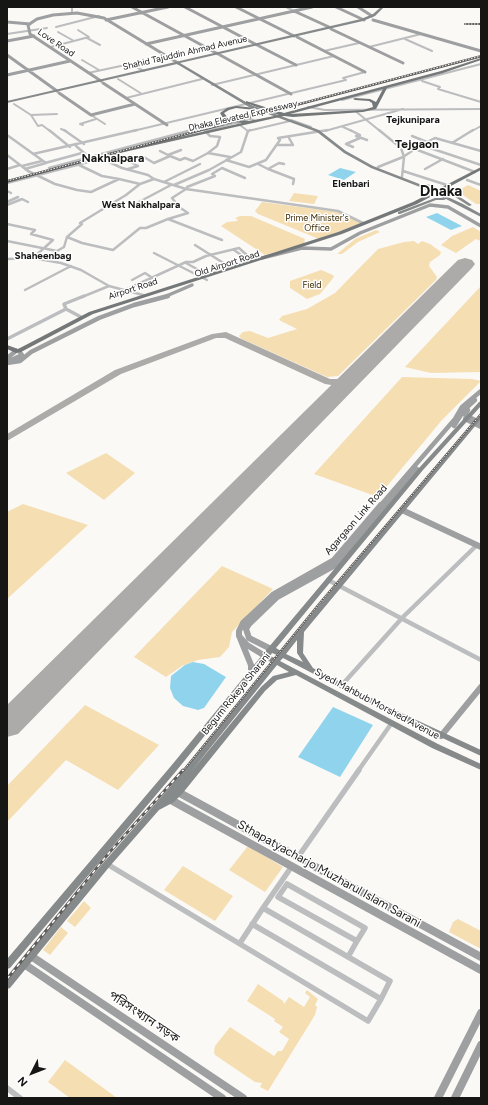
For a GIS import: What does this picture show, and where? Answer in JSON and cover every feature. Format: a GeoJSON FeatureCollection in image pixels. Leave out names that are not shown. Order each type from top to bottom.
{"type":"FeatureCollection","features":[{"type":"Feature","properties":{"kind":"highway","name":"Dhaka Elevated Expressway"},"geometry":{"type":"LineString","coordinates":[[7,183],[111,153],[239,126],[323,104],[481,59]]}},
{"type":"Feature","properties":{"kind":"highway"},"geometry":{"type":"LineString","coordinates":[[323,104],[440,69],[464,63],[481,64]]}},
{"type":"Feature","properties":{"kind":"highway"},"geometry":{"type":"LineString","coordinates":[[290,120],[286,119],[282,118],[277,117],[252,108],[244,107],[228,108],[222,113],[226,118],[240,122],[284,120],[289,119],[368,111],[376,106],[383,90],[389,85],[460,66]]}},
{"type":"Feature","properties":{"kind":"highway","name":"Dhaka Elevated Expressway"},"geometry":{"type":"LineString","coordinates":[[7,183],[84,163],[246,128],[355,99],[365,99],[374,102],[376,106]]}},
{"type":"Feature","properties":{"kind":"highway"},"geometry":{"type":"LineString","coordinates":[[247,102],[286,115],[332,115]]}},
{"type":"Feature","properties":{"kind":"highway"},"geometry":{"type":"LineString","coordinates":[[7,178],[111,153]]}},
{"type":"Feature","properties":{"kind":"highway"},"geometry":{"type":"LineString","coordinates":[[444,190],[481,168]]}},
{"type":"Feature","properties":{"kind":"highway"},"geometry":{"type":"LineString","coordinates":[[320,242],[467,180],[481,172]]}},
{"type":"Feature","properties":{"kind":"highway","name":"Old Airport Road"},"geometry":{"type":"LineString","coordinates":[[12,354],[96,315],[192,285],[203,278],[302,250],[309,246],[399,213],[444,190]]}},
{"type":"Feature","properties":{"kind":"highway","name":"Airport Road"},"geometry":{"type":"LineString","coordinates":[[12,354],[80,317],[143,295],[203,278],[250,260],[309,246]]}},
{"type":"Feature","properties":{"kind":"main road"},"geometry":{"type":"LineString","coordinates":[[371,17],[384,7]]}},
{"type":"Feature","properties":{"kind":"main road"},"geometry":{"type":"LineString","coordinates":[[331,28],[370,19],[384,7]]}},
{"type":"Feature","properties":{"kind":"main road","name":"Shahid Tajuddin Ahmad Avenue"},"geometry":{"type":"LineString","coordinates":[[10,101],[32,98],[144,71],[188,64],[371,17]]}},
{"type":"Feature","properties":{"kind":"main road","name":"Shahid Tajuddin Ahmad Avenue"},"geometry":{"type":"LineString","coordinates":[[331,28],[371,17]]}},
{"type":"Feature","properties":{"kind":"main road","name":"Shahid Tajuddin Ahmad Avenue"},"geometry":{"type":"LineString","coordinates":[[182,65],[219,55]]}},
{"type":"Feature","properties":{"kind":"main road"},"geometry":{"type":"LineString","coordinates":[[182,65],[263,110],[316,128],[341,147]]}},
{"type":"Feature","properties":{"kind":"main road","name":"Shahid Tajuddin Ahmad Avenue"},"geometry":{"type":"LineString","coordinates":[[102,82],[151,70]]}},
{"type":"Feature","properties":{"kind":"main road"},"geometry":{"type":"LineString","coordinates":[[195,72],[250,106],[318,131],[376,168],[423,185],[453,191],[480,214]]}},
{"type":"Feature","properties":{"kind":"main road"},"geometry":{"type":"LineString","coordinates":[[7,106],[16,102],[10,101]]}},
{"type":"Feature","properties":{"kind":"main road"},"geometry":{"type":"LineString","coordinates":[[376,168],[423,185],[444,190],[463,200]]}},
{"type":"Feature","properties":{"kind":"main road"},"geometry":{"type":"LineString","coordinates":[[423,185],[429,192],[428,196]]}},
{"type":"Feature","properties":{"kind":"main road"},"geometry":{"type":"LineString","coordinates":[[444,190],[480,214]]}},
{"type":"Feature","properties":{"kind":"main road"},"geometry":{"type":"LineString","coordinates":[[399,213],[439,198],[480,214]]}},
{"type":"Feature","properties":{"kind":"main road","name":"Begum Rokeya Sharani"},"geometry":{"type":"LineString","coordinates":[[7,965],[391,505],[481,403]]}},
{"type":"Feature","properties":{"kind":"main road","name":"Begum Rokeya Sharani"},"geometry":{"type":"LineString","coordinates":[[176,791],[282,654],[478,421]]}},
{"type":"Feature","properties":{"kind":"main road"},"geometry":{"type":"LineString","coordinates":[[391,505],[402,510]]}},
{"type":"Feature","properties":{"kind":"main road"},"geometry":{"type":"LineString","coordinates":[[302,631],[300,653],[312,670]]}},
{"type":"Feature","properties":{"kind":"main road","name":"Syed Mahbub Morshed Avenue"},"geometry":{"type":"LineString","coordinates":[[271,649],[441,736],[481,753]]}},
{"type":"Feature","properties":{"kind":"main road","name":"Syed Mahbub Morshed Avenue"},"geometry":{"type":"LineString","coordinates":[[265,656],[391,724],[481,767]]}},
{"type":"Feature","properties":{"kind":"main road"},"geometry":{"type":"LineString","coordinates":[[7,985],[107,864],[155,809],[176,791],[263,689],[275,678],[295,673]]}},
{"type":"Feature","properties":{"kind":"main road"},"geometry":{"type":"LineString","coordinates":[[435,746],[441,736]]}},
{"type":"Feature","properties":{"kind":"main road"},"geometry":{"type":"LineString","coordinates":[[97,857],[107,864]]}},
{"type":"Feature","properties":{"kind":"main road"},"geometry":{"type":"LineString","coordinates":[[20,948],[31,956]]}},
{"type":"Feature","properties":{"kind":"main road"},"geometry":{"type":"LineString","coordinates":[[14,956],[24,964]]}},
{"type":"Feature","properties":{"kind":"street"},"geometry":{"type":"LineString","coordinates":[[72,7],[72,13]]}},
{"type":"Feature","properties":{"kind":"street"},"geometry":{"type":"LineString","coordinates":[[133,7],[290,94]]}},
{"type":"Feature","properties":{"kind":"street"},"geometry":{"type":"LineString","coordinates":[[106,20],[168,7]]}},
{"type":"Feature","properties":{"kind":"street"},"geometry":{"type":"LineString","coordinates":[[185,7],[296,65]]}},
{"type":"Feature","properties":{"kind":"street"},"geometry":{"type":"LineString","coordinates":[[237,8],[243,7]]}},
{"type":"Feature","properties":{"kind":"street"},"geometry":{"type":"LineString","coordinates":[[286,7],[403,63]]}},
{"type":"Feature","properties":{"kind":"street"},"geometry":{"type":"LineString","coordinates":[[146,44],[311,7]]}},
{"type":"Feature","properties":{"kind":"street"},"geometry":{"type":"LineString","coordinates":[[336,7],[422,34],[480,50]]}},
{"type":"Feature","properties":{"kind":"street"},"geometry":{"type":"LineString","coordinates":[[358,7],[371,17]]}},
{"type":"Feature","properties":{"kind":"street"},"geometry":{"type":"LineString","coordinates":[[237,8],[365,72]]}},
{"type":"Feature","properties":{"kind":"street","name":"Love Road"},"geometry":{"type":"LineString","coordinates":[[167,124],[51,47],[34,36],[28,34],[27,27],[45,16],[72,13],[99,16],[182,65]]}},
{"type":"Feature","properties":{"kind":"street"},"geometry":{"type":"LineString","coordinates":[[56,27],[99,16]]}},
{"type":"Feature","properties":{"kind":"street"},"geometry":{"type":"LineString","coordinates":[[7,22],[30,24]]}},
{"type":"Feature","properties":{"kind":"street"},"geometry":{"type":"LineString","coordinates":[[7,40],[47,28]]}},
{"type":"Feature","properties":{"kind":"street"},"geometry":{"type":"LineString","coordinates":[[78,30],[89,37],[86,38]]}},
{"type":"Feature","properties":{"kind":"street"},"geometry":{"type":"LineString","coordinates":[[58,32],[74,41]]}},
{"type":"Feature","properties":{"kind":"street"},"geometry":{"type":"LineString","coordinates":[[7,34],[28,34]]}},
{"type":"Feature","properties":{"kind":"street"},"geometry":{"type":"LineString","coordinates":[[369,47],[422,34]]}},
{"type":"Feature","properties":{"kind":"street"},"geometry":{"type":"LineString","coordinates":[[51,47],[86,38],[100,45]]}},
{"type":"Feature","properties":{"kind":"street"},"geometry":{"type":"LineString","coordinates":[[404,38],[432,50]]}},
{"type":"Feature","properties":{"kind":"street"},"geometry":{"type":"LineString","coordinates":[[324,51],[359,43]]}},
{"type":"Feature","properties":{"kind":"street"},"geometry":{"type":"LineString","coordinates":[[7,55],[105,124]]}},
{"type":"Feature","properties":{"kind":"street"},"geometry":{"type":"LineString","coordinates":[[166,56],[182,65]]}},
{"type":"Feature","properties":{"kind":"street"},"geometry":{"type":"LineString","coordinates":[[212,85],[334,56]]}},
{"type":"Feature","properties":{"kind":"street"},"geometry":{"type":"LineString","coordinates":[[82,60],[99,70]]}},
{"type":"Feature","properties":{"kind":"street"},"geometry":{"type":"LineString","coordinates":[[7,75],[70,61]]}},
{"type":"Feature","properties":{"kind":"street"},"geometry":{"type":"LineString","coordinates":[[88,73],[130,64],[144,71]]}},
{"type":"Feature","properties":{"kind":"street"},"geometry":{"type":"LineString","coordinates":[[160,151],[180,160],[185,158],[193,161],[217,146],[220,137],[210,136],[205,131],[250,119],[254,121],[306,107],[352,98],[481,64]]}},
{"type":"Feature","properties":{"kind":"street"},"geometry":{"type":"LineString","coordinates":[[33,154],[76,146],[290,94],[346,80],[343,78],[365,72]]}},
{"type":"Feature","properties":{"kind":"street"},"geometry":{"type":"LineString","coordinates":[[118,79],[142,94]]}},
{"type":"Feature","properties":{"kind":"street"},"geometry":{"type":"LineString","coordinates":[[126,98],[202,79]]}},
{"type":"Feature","properties":{"kind":"street"},"geometry":{"type":"LineString","coordinates":[[422,80],[440,86],[438,89],[481,102]]}},
{"type":"Feature","properties":{"kind":"street"},"geometry":{"type":"LineString","coordinates":[[10,101],[31,115],[38,126],[42,126],[70,146]]}},
{"type":"Feature","properties":{"kind":"street"},"geometry":{"type":"LineString","coordinates":[[91,115],[135,104]]}},
{"type":"Feature","properties":{"kind":"street"},"geometry":{"type":"LineString","coordinates":[[306,107],[321,110],[481,109]]}},
{"type":"Feature","properties":{"kind":"street"},"geometry":{"type":"LineString","coordinates":[[226,160],[249,167],[266,160],[280,140],[278,138],[289,138],[343,127],[403,109]]}},
{"type":"Feature","properties":{"kind":"street"},"geometry":{"type":"LineString","coordinates":[[354,110],[402,149],[404,156],[402,177]]}},
{"type":"Feature","properties":{"kind":"street"},"geometry":{"type":"LineString","coordinates":[[31,115],[39,116],[57,114]]}},
{"type":"Feature","properties":{"kind":"street"},"geometry":{"type":"LineString","coordinates":[[49,168],[111,153],[254,114]]}},
{"type":"Feature","properties":{"kind":"street"},"geometry":{"type":"LineString","coordinates":[[277,115],[321,132]]}},
{"type":"Feature","properties":{"kind":"street"},"geometry":{"type":"LineString","coordinates":[[83,125],[80,124],[96,119]]}},
{"type":"Feature","properties":{"kind":"street"},"geometry":{"type":"LineString","coordinates":[[236,123],[248,131],[290,120]]}},
{"type":"Feature","properties":{"kind":"street"},"geometry":{"type":"LineString","coordinates":[[452,143],[481,126]]}},
{"type":"Feature","properties":{"kind":"street"},"geometry":{"type":"LineString","coordinates":[[343,127],[360,135],[356,136],[367,140]]}},
{"type":"Feature","properties":{"kind":"street"},"geometry":{"type":"LineString","coordinates":[[62,129],[73,135],[84,144]]}},
{"type":"Feature","properties":{"kind":"street"},"geometry":{"type":"LineString","coordinates":[[137,203],[172,185],[208,170],[241,152],[248,131]]}},
{"type":"Feature","properties":{"kind":"street"},"geometry":{"type":"LineString","coordinates":[[7,136],[44,162]]}},
{"type":"Feature","properties":{"kind":"street"},"geometry":{"type":"LineString","coordinates":[[412,136],[427,142]]}},
{"type":"Feature","properties":{"kind":"street"},"geometry":{"type":"LineString","coordinates":[[277,145],[294,145],[289,138]]}},
{"type":"Feature","properties":{"kind":"street"},"geometry":{"type":"LineString","coordinates":[[353,147],[346,144],[360,138]]}},
{"type":"Feature","properties":{"kind":"street"},"geometry":{"type":"LineString","coordinates":[[376,168],[404,156],[434,138],[481,151]]}},
{"type":"Feature","properties":{"kind":"street"},"geometry":{"type":"LineString","coordinates":[[421,145],[481,165]]}},
{"type":"Feature","properties":{"kind":"street"},"geometry":{"type":"LineString","coordinates":[[76,146],[82,153],[90,158]]}},
{"type":"Feature","properties":{"kind":"street"},"geometry":{"type":"LineString","coordinates":[[416,148],[475,172]]}},
{"type":"Feature","properties":{"kind":"street"},"geometry":{"type":"LineString","coordinates":[[125,161],[142,156],[154,163],[181,150]]}},
{"type":"Feature","properties":{"kind":"street"},"geometry":{"type":"LineString","coordinates":[[7,169],[82,153]]}},
{"type":"Feature","properties":{"kind":"street"},"geometry":{"type":"LineString","coordinates":[[111,153],[138,166],[128,170]]}},
{"type":"Feature","properties":{"kind":"street"},"geometry":{"type":"LineString","coordinates":[[208,153],[230,157]]}},
{"type":"Feature","properties":{"kind":"street"},"geometry":{"type":"LineString","coordinates":[[7,155],[25,169],[55,184],[91,192],[119,179]]}},
{"type":"Feature","properties":{"kind":"street"},"geometry":{"type":"LineString","coordinates":[[96,156],[128,170],[148,175],[172,185],[338,211],[363,224]]}},
{"type":"Feature","properties":{"kind":"street"},"geometry":{"type":"LineString","coordinates":[[7,183],[37,174],[101,159]]}},
{"type":"Feature","properties":{"kind":"street"},"geometry":{"type":"LineString","coordinates":[[424,169],[442,159]]}},
{"type":"Feature","properties":{"kind":"street"},"geometry":{"type":"LineString","coordinates":[[25,169],[44,162]]}},
{"type":"Feature","properties":{"kind":"street"},"geometry":{"type":"LineString","coordinates":[[268,169],[279,163],[284,164]]}},
{"type":"Feature","properties":{"kind":"street"},"geometry":{"type":"LineString","coordinates":[[79,164],[102,176],[140,184]]}},
{"type":"Feature","properties":{"kind":"street"},"geometry":{"type":"LineString","coordinates":[[164,182],[200,164]]}},
{"type":"Feature","properties":{"kind":"street"},"geometry":{"type":"LineString","coordinates":[[258,164],[294,179],[293,184]]}},
{"type":"Feature","properties":{"kind":"street"},"geometry":{"type":"LineString","coordinates":[[67,237],[82,243],[113,250],[140,228],[146,228],[188,213],[179,207],[172,198],[186,188],[215,176],[212,174],[222,168],[245,178]]}},
{"type":"Feature","properties":{"kind":"street"},"geometry":{"type":"LineString","coordinates":[[403,171],[444,190]]}},
{"type":"Feature","properties":{"kind":"street"},"geometry":{"type":"LineString","coordinates":[[7,241],[41,249],[60,250],[64,247],[67,237],[82,224],[80,223],[126,195],[140,184],[154,178]]}},
{"type":"Feature","properties":{"kind":"street"},"geometry":{"type":"LineString","coordinates":[[467,180],[481,185]]}},
{"type":"Feature","properties":{"kind":"street"},"geometry":{"type":"LineString","coordinates":[[7,191],[11,193],[7,195]]}},
{"type":"Feature","properties":{"kind":"street"},"geometry":{"type":"LineString","coordinates":[[7,202],[18,197]]}},
{"type":"Feature","properties":{"kind":"street"},"geometry":{"type":"LineString","coordinates":[[7,205],[22,199],[28,202]]}},
{"type":"Feature","properties":{"kind":"street"},"geometry":{"type":"LineString","coordinates":[[309,246],[331,249],[360,233],[430,205],[448,207],[481,227]]}},
{"type":"Feature","properties":{"kind":"street"},"geometry":{"type":"LineString","coordinates":[[302,250],[334,251],[361,234],[432,207],[442,207],[452,211],[481,227]]}},
{"type":"Feature","properties":{"kind":"street"},"geometry":{"type":"LineString","coordinates":[[168,219],[222,240]]}},
{"type":"Feature","properties":{"kind":"street"},"geometry":{"type":"LineString","coordinates":[[7,224],[36,230],[31,234],[54,240],[41,249],[33,258]]}},
{"type":"Feature","properties":{"kind":"street"},"geometry":{"type":"LineString","coordinates":[[195,245],[225,264]]}},
{"type":"Feature","properties":{"kind":"street"},"geometry":{"type":"LineString","coordinates":[[123,290],[151,276],[186,262],[193,262],[210,255],[239,248],[249,256],[250,260]]}},
{"type":"Feature","properties":{"kind":"street"},"geometry":{"type":"LineString","coordinates":[[154,253],[203,278]]}},
{"type":"Feature","properties":{"kind":"street"},"geometry":{"type":"LineString","coordinates":[[7,259],[33,258],[72,266],[109,286],[143,295]]}},
{"type":"Feature","properties":{"kind":"street"},"geometry":{"type":"LineString","coordinates":[[186,262],[203,278]]}},
{"type":"Feature","properties":{"kind":"street"},"geometry":{"type":"LineString","coordinates":[[25,290],[72,266]]}},
{"type":"Feature","properties":{"kind":"street"},"geometry":{"type":"LineString","coordinates":[[132,286],[131,279],[145,273],[151,276]]}},
{"type":"Feature","properties":{"kind":"street"},"geometry":{"type":"LineString","coordinates":[[7,363],[20,361],[31,352],[111,313],[145,302],[159,300],[183,291],[192,285]]}},
{"type":"Feature","properties":{"kind":"street"},"geometry":{"type":"LineString","coordinates":[[80,317],[66,309],[64,304],[109,286]]}},
{"type":"Feature","properties":{"kind":"street"},"geometry":{"type":"LineString","coordinates":[[7,339],[66,309]]}},
{"type":"Feature","properties":{"kind":"street"},"geometry":{"type":"LineString","coordinates":[[7,363],[12,354],[31,352]]}},
{"type":"Feature","properties":{"kind":"street","name":"Agargaon Link Road"},"geometry":{"type":"LineString","coordinates":[[239,636],[239,631],[243,623],[269,597],[334,560],[455,419],[462,407],[481,391]]}},
{"type":"Feature","properties":{"kind":"street","name":"Agargaon Link Road"},"geometry":{"type":"LineString","coordinates":[[271,649],[248,638],[246,629],[249,624],[277,597],[334,565],[459,420],[464,410],[481,396]]}},
{"type":"Feature","properties":{"kind":"street","name":"Begum Rokeya Sharani"},"geometry":{"type":"LineString","coordinates":[[467,418],[465,412],[481,396]]}},
{"type":"Feature","properties":{"kind":"street"},"geometry":{"type":"LineString","coordinates":[[467,418],[478,421],[481,427]]}},
{"type":"Feature","properties":{"kind":"street"},"geometry":{"type":"LineString","coordinates":[[341,686],[403,617],[479,546],[402,510]]}},
{"type":"Feature","properties":{"kind":"street"},"geometry":{"type":"LineString","coordinates":[[328,580],[403,617],[481,660]]}},
{"type":"Feature","properties":{"kind":"street"},"geometry":{"type":"LineString","coordinates":[[239,636],[247,645],[265,656]]}},
{"type":"Feature","properties":{"kind":"street"},"geometry":{"type":"LineString","coordinates":[[239,636],[251,665],[251,673]]}},
{"type":"Feature","properties":{"kind":"street"},"geometry":{"type":"LineString","coordinates":[[441,736],[481,687]]}},
{"type":"Feature","properties":{"kind":"street"},"geometry":{"type":"LineString","coordinates":[[240,943],[391,724]]}},
{"type":"Feature","properties":{"kind":"street","name":"Sthapatyacharjo Muzharul Islam Sarani"},"geometry":{"type":"LineString","coordinates":[[176,791],[481,957]]}},
{"type":"Feature","properties":{"kind":"street","name":"Sthapatyacharjo Muzharul Islam Sarani"},"geometry":{"type":"LineString","coordinates":[[168,798],[481,970]]}},
{"type":"Feature","properties":{"kind":"street"},"geometry":{"type":"LineString","coordinates":[[107,864],[368,1021],[390,981],[263,908]]}},
{"type":"Feature","properties":{"kind":"street"},"geometry":{"type":"LineString","coordinates":[[348,957],[365,928],[287,884],[278,897],[357,941]]}},
{"type":"Feature","properties":{"kind":"street"},"geometry":{"type":"LineString","coordinates":[[403,927],[408,917]]}},
{"type":"Feature","properties":{"kind":"street"},"geometry":{"type":"LineString","coordinates":[[252,924],[381,999]]}},
{"type":"Feature","properties":{"kind":"street","name":"পরিসংখ্যান সড়ক"},"geometry":{"type":"LineString","coordinates":[[31,956],[243,1098]]}},
{"type":"Feature","properties":{"kind":"street"},"geometry":{"type":"LineString","coordinates":[[24,964],[222,1098]]}},
{"type":"Feature","properties":{"kind":"street"},"geometry":{"type":"LineString","coordinates":[[438,1098],[481,1012]]}},
{"type":"Feature","properties":{"kind":"street"},"geometry":{"type":"LineString","coordinates":[[455,1098],[481,1045]]}},
{"type":"Feature","properties":{"kind":"street"},"geometry":{"type":"LineString","coordinates":[[7,1088],[20,1098]]}},
{"type":"Feature","properties":{"kind":"green space"},"geometry":{"type":"Polygon","coordinates":[[[468,185],[481,191],[481,204],[476,204],[457,191],[468,185]]]}},
{"type":"Feature","properties":{"kind":"green space"},"geometry":{"type":"Polygon","coordinates":[[[294,193],[318,196],[314,204],[289,201],[294,193]]]}},
{"type":"Feature","properties":{"kind":"green space","name":"Prime Minister's Office"},"geometry":{"type":"Polygon","coordinates":[[[262,202],[338,212],[361,223],[319,239],[258,214],[255,211],[262,202]]]}},
{"type":"Feature","properties":{"kind":"green space","name":"Prime Minister's Office"},"geometry":{"type":"Polygon","coordinates":[[[240,216],[251,216],[305,239],[304,244],[265,255],[221,226],[227,222],[237,221],[238,220],[235,218],[240,216]]]}},
{"type":"Feature","properties":{"kind":"green space"},"geometry":{"type":"Polygon","coordinates":[[[473,227],[481,232],[481,241],[476,239],[456,253],[441,245],[452,236],[473,227]]]}},
{"type":"Feature","properties":{"kind":"green space"},"geometry":{"type":"Polygon","coordinates":[[[376,230],[380,232],[358,242],[342,254],[337,254],[355,239],[376,230]]]}},
{"type":"Feature","properties":{"kind":"green space"},"geometry":{"type":"Polygon","coordinates":[[[414,241],[418,244],[422,241],[430,244],[441,252],[440,255],[430,262],[429,266],[437,277],[436,280],[338,376],[327,377],[242,339],[239,336],[243,332],[250,331],[268,338],[297,329],[279,320],[282,316],[307,309],[335,293],[378,249],[414,241]]]}},
{"type":"Feature","properties":{"kind":"green space","name":"Field"},"geometry":{"type":"Polygon","coordinates":[[[321,270],[333,275],[334,277],[320,294],[307,299],[290,288],[290,281],[321,270]]]}},
{"type":"Feature","properties":{"kind":"green space"},"geometry":{"type":"Polygon","coordinates":[[[481,286],[481,372],[431,373],[405,367],[481,286]]]}},
{"type":"Feature","properties":{"kind":"green space"},"geometry":{"type":"Polygon","coordinates":[[[402,377],[472,379],[481,381],[442,420],[378,497],[314,474],[402,377]]]}},
{"type":"Feature","properties":{"kind":"green space"},"geometry":{"type":"Polygon","coordinates":[[[106,453],[135,473],[104,500],[66,473],[106,453]]]}},
{"type":"Feature","properties":{"kind":"green space"},"geometry":{"type":"Polygon","coordinates":[[[23,504],[88,525],[7,599],[7,512],[23,504]]]}},
{"type":"Feature","properties":{"kind":"green space"},"geometry":{"type":"Polygon","coordinates":[[[222,566],[273,589],[232,632],[229,647],[220,657],[198,660],[182,666],[166,677],[134,657],[222,566]]]}},
{"type":"Feature","properties":{"kind":"green space"},"geometry":{"type":"Polygon","coordinates":[[[85,705],[159,745],[118,790],[66,760],[7,822],[7,786],[85,705]]]}},
{"type":"Feature","properties":{"kind":"green space"},"geometry":{"type":"Polygon","coordinates":[[[248,846],[283,867],[265,892],[229,870],[248,846]]]}},
{"type":"Feature","properties":{"kind":"green space"},"geometry":{"type":"Polygon","coordinates":[[[183,866],[233,896],[215,921],[164,890],[183,866]]]}},
{"type":"Feature","properties":{"kind":"green space"},"geometry":{"type":"Polygon","coordinates":[[[84,901],[91,908],[75,927],[67,921],[84,901]]]}},
{"type":"Feature","properties":{"kind":"green space"},"geometry":{"type":"Polygon","coordinates":[[[458,919],[481,931],[481,949],[449,932],[453,922],[458,919]]]}},
{"type":"Feature","properties":{"kind":"green space"},"geometry":{"type":"Polygon","coordinates":[[[61,927],[68,933],[50,955],[43,950],[61,927]]]}},
{"type":"Feature","properties":{"kind":"green space"},"geometry":{"type":"Polygon","coordinates":[[[258,984],[283,1001],[284,1004],[289,997],[304,1007],[310,997],[305,993],[307,990],[318,999],[315,1005],[317,1007],[315,1015],[268,1091],[260,1087],[262,1083],[255,1082],[215,1055],[214,1052],[215,1046],[230,1027],[274,1056],[278,1051],[282,1051],[289,1039],[279,1032],[283,1027],[274,1021],[275,1019],[247,1001],[258,984]]]}},
{"type":"Feature","properties":{"kind":"green space"},"geometry":{"type":"Polygon","coordinates":[[[65,1060],[117,1098],[70,1098],[48,1082],[65,1060]]]}},
{"type":"Feature","properties":{"kind":"water"},"geometry":{"type":"Polygon","coordinates":[[[340,168],[356,172],[344,180],[328,175],[340,168]]]}},
{"type":"Feature","properties":{"kind":"water"},"geometry":{"type":"Polygon","coordinates":[[[437,213],[462,226],[451,230],[426,217],[437,213]]]}},
{"type":"Feature","properties":{"kind":"water"},"geometry":{"type":"Polygon","coordinates":[[[193,662],[204,664],[226,677],[204,708],[198,710],[183,706],[174,698],[170,688],[171,676],[185,665],[193,662]]]}},
{"type":"Feature","properties":{"kind":"water"},"geometry":{"type":"Polygon","coordinates":[[[333,707],[373,725],[340,777],[298,757],[333,707]]]}},
{"type":"Feature","properties":{"kind":"taxiway"},"geometry":{"type":"LineString","coordinates":[[7,438],[118,372],[215,336],[226,335],[328,382],[348,382]]}},
{"type":"Feature","properties":{"kind":"runway"},"geometry":{"type":"LineString","coordinates":[[7,725],[465,264]]}},
{"type":"Feature","properties":{"kind":"tram line"},"geometry":{"type":"LineString","coordinates":[[7,182],[481,57]]}},
{"type":"Feature","properties":{"kind":"railway"},"geometry":{"type":"LineString","coordinates":[[465,24],[481,24]]}},
{"type":"Feature","properties":{"kind":"railway"},"geometry":{"type":"LineString","coordinates":[[7,181],[481,56]]}},
{"type":"Feature","properties":{"kind":"railway"},"geometry":{"type":"LineString","coordinates":[[183,771],[319,604],[481,414]]}},
{"type":"Feature","properties":{"kind":"railway"},"geometry":{"type":"LineString","coordinates":[[7,979],[108,854],[183,770]]}},
{"type":"Feature","properties":{"kind":"district","name":"Tejkunipara"},"geometry":{"type":"Point","coordinates":[413,120]}},
{"type":"Feature","properties":{"kind":"district","name":"Tejgaon"},"geometry":{"type":"Point","coordinates":[417,144]}},
{"type":"Feature","properties":{"kind":"district","name":"Nakhalpara"},"geometry":{"type":"Point","coordinates":[113,158]}},
{"type":"Feature","properties":{"kind":"district","name":"Elenbari"},"geometry":{"type":"Point","coordinates":[351,184]}},
{"type":"Feature","properties":{"kind":"district","name":"Dhaka"},"geometry":{"type":"Point","coordinates":[441,192]}},
{"type":"Feature","properties":{"kind":"district","name":"West Nakhalpara"},"geometry":{"type":"Point","coordinates":[141,205]}},
{"type":"Feature","properties":{"kind":"district","name":"Shaheenbag"},"geometry":{"type":"Point","coordinates":[43,256]}}]}
